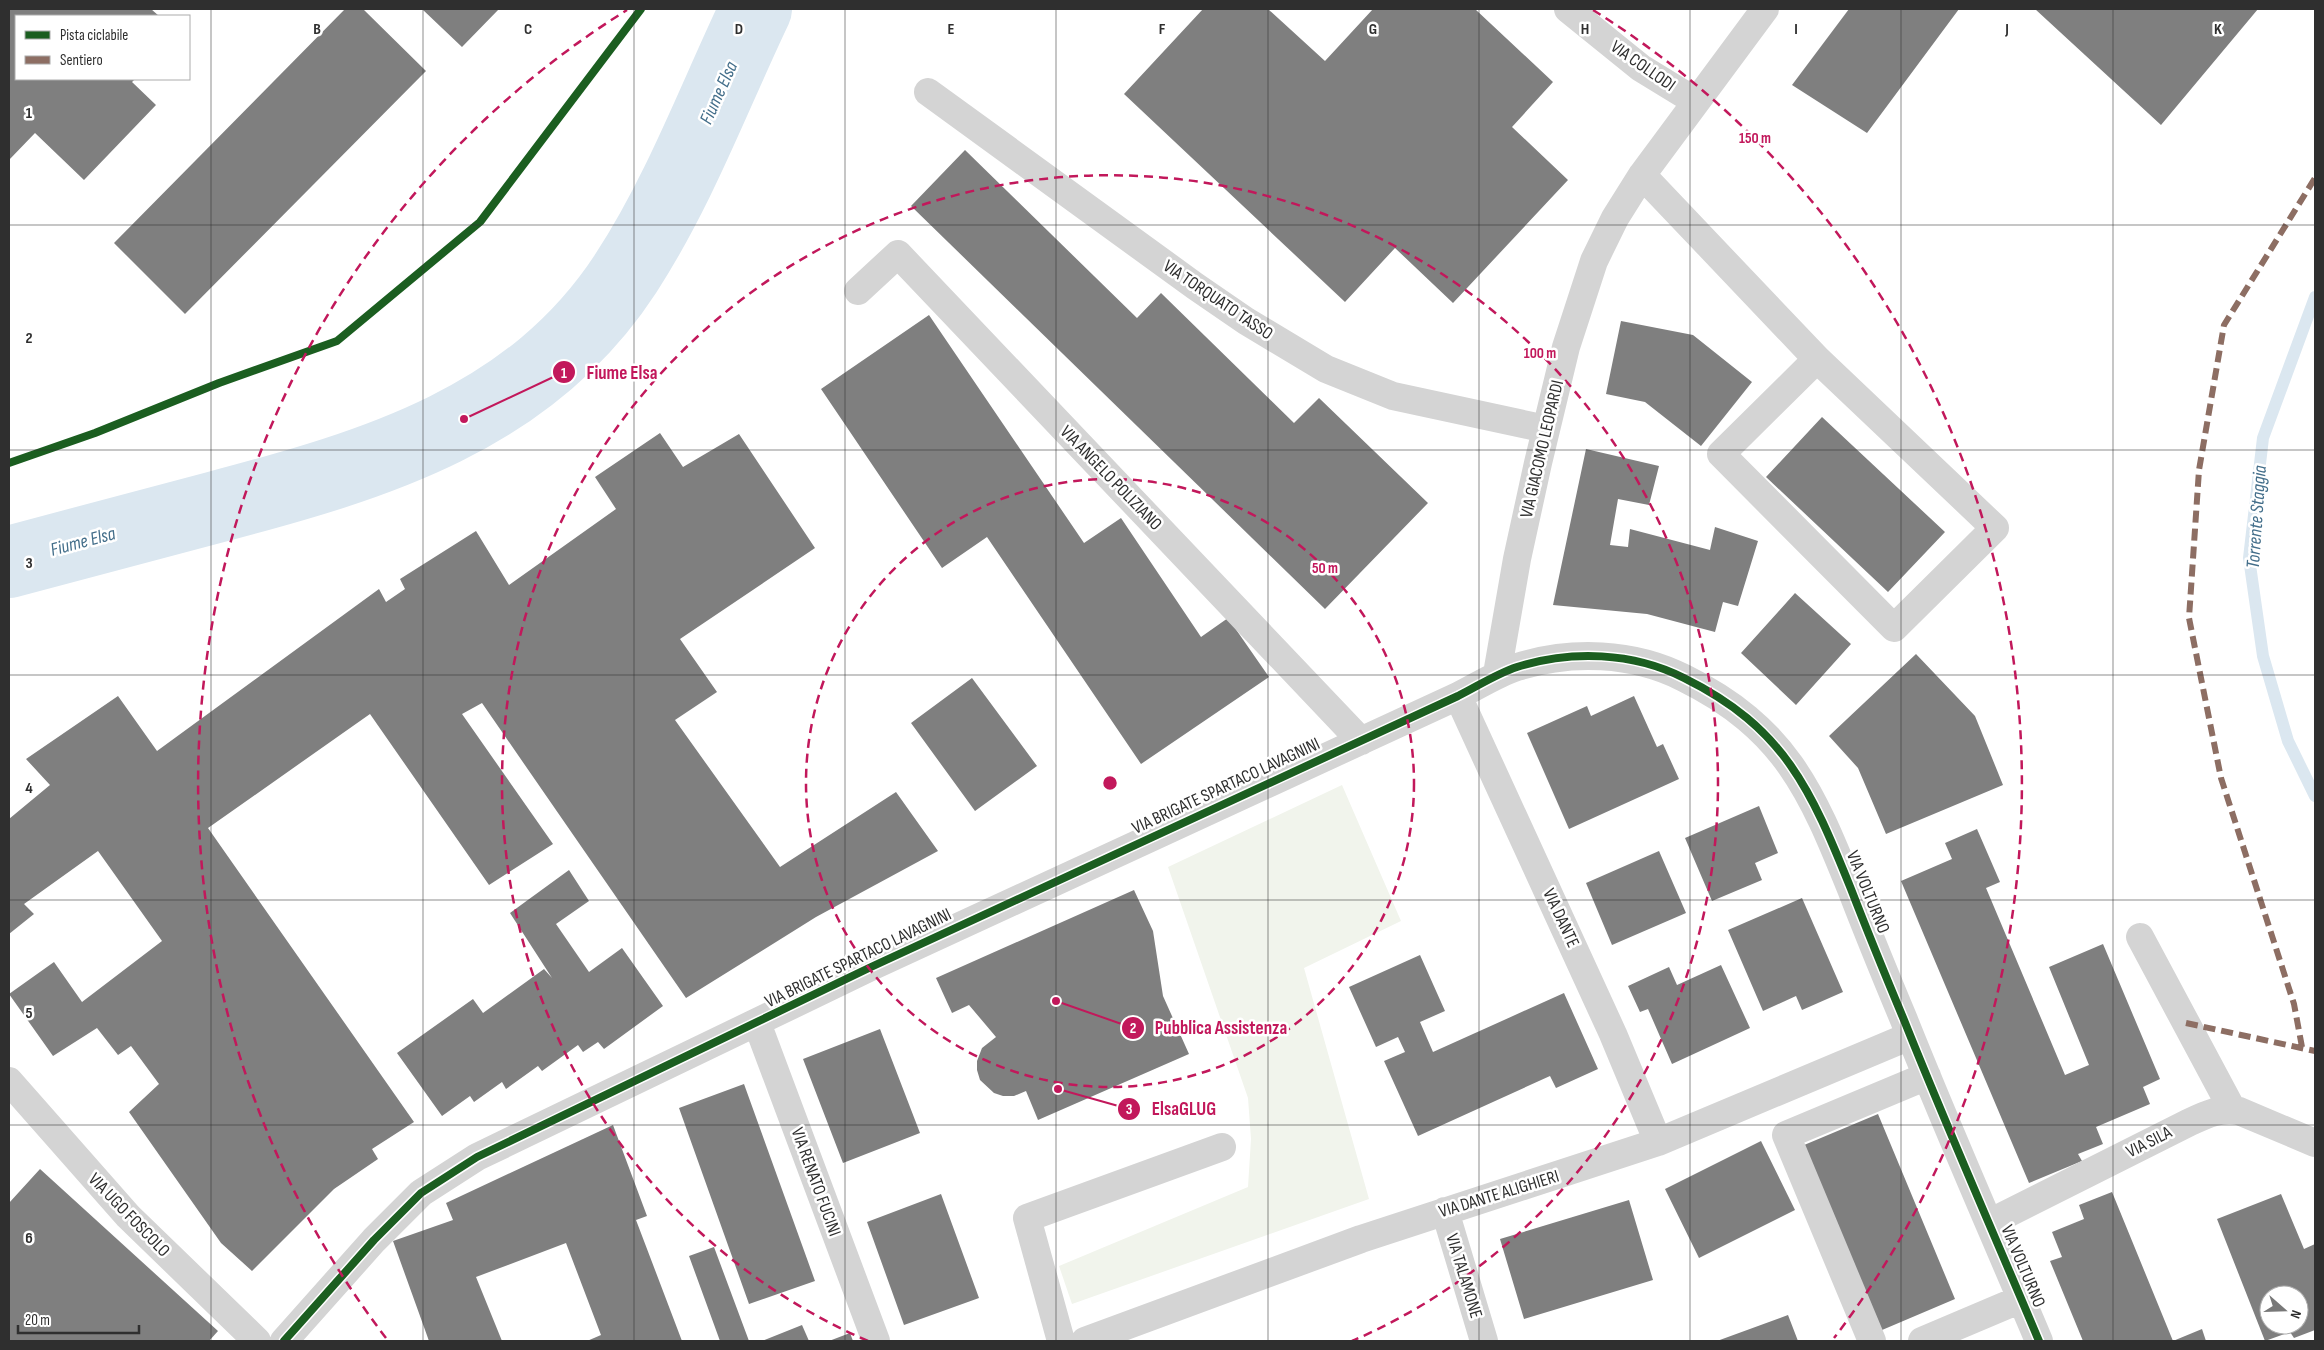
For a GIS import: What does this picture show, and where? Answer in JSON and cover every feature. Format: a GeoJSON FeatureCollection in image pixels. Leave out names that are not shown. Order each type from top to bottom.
{"type":"FeatureCollection","features":[{"type":"Feature","properties":{"kind":"street","name":"VIA COLLODI"},"geometry":{"type":"LineString","coordinates":[[1568,9],[1641,68],[1695,101]]}},
{"type":"Feature","properties":{"kind":"street","name":"VIA GIACOMO LEOPARDI"},"geometry":{"type":"LineString","coordinates":[[1497,674],[1517,559],[1546,429],[1569,338],[1594,261],[1615,218],[1642,175],[1765,9]]}},
{"type":"Feature","properties":{"kind":"street","name":"VIA TORQUATO TASSO"},"geometry":{"type":"LineString","coordinates":[[928,92],[1195,286],[1253,326],[1326,369],[1392,396],[1546,429]]}},
{"type":"Feature","properties":{"kind":"street"},"geometry":{"type":"LineString","coordinates":[[1642,175],[1817,359],[1995,528],[1894,628],[1722,454],[1817,359]]}},
{"type":"Feature","properties":{"kind":"street","name":"VIA ANGELO POLIZIANO"},"geometry":{"type":"LineString","coordinates":[[858,291],[898,254],[1361,741]]}},
{"type":"Feature","properties":{"kind":"street","name":"VIA VOLTURNO"},"geometry":{"type":"LineString","coordinates":[[1497,674],[1538,661],[1594,656],[1624,659],[1651,665],[1680,676],[1724,699],[1750,720],[1784,756],[1815,805],[2039,1341]]}},
{"type":"Feature","properties":{"kind":"street","name":"VIA BRIGATE SPARTACO LAVAGNINI"},"geometry":{"type":"LineString","coordinates":[[284,1341],[395,1217],[421,1193],[439,1179],[499,1146],[880,962],[1458,696],[1497,674]]}},
{"type":"Feature","properties":{"kind":"street","name":"VIA DANTE"},"geometry":{"type":"LineString","coordinates":[[1458,696],[1613,1034],[1658,1142]]}},
{"type":"Feature","properties":{"kind":"street"},"geometry":{"type":"LineString","coordinates":[[2140,938],[2232,1109],[2255,1116],[2315,1143]]}},
{"type":"Feature","properties":{"kind":"street","name":"VIA RENATO FUCINI"},"geometry":{"type":"LineString","coordinates":[[757,1023],[876,1341]]}},
{"type":"Feature","properties":{"kind":"street","name":"VIA DANTE ALIGHIERI"},"geometry":{"type":"LineString","coordinates":[[1085,1341],[1336,1247],[1658,1142],[1910,1036]]}},
{"type":"Feature","properties":{"kind":"street"},"geometry":{"type":"LineString","coordinates":[[1872,1341],[1786,1135],[1927,1076]]}},
{"type":"Feature","properties":{"kind":"street","name":"VIA UGO FOSCOLO"},"geometry":{"type":"LineString","coordinates":[[9,1081],[128,1216],[257,1341]]}},
{"type":"Feature","properties":{"kind":"street","name":"VIA SILA"},"geometry":{"type":"LineString","coordinates":[[1989,1223],[2202,1116],[2232,1109]]}},
{"type":"Feature","properties":{"kind":"street"},"geometry":{"type":"LineString","coordinates":[[1061,1341],[1027,1218],[1222,1147]]}},
{"type":"Feature","properties":{"kind":"street","name":"VIA TALAMONE"},"geometry":{"type":"LineString","coordinates":[[1445,1210],[1484,1341]]}},
{"type":"Feature","properties":{"kind":"street"},"geometry":{"type":"LineString","coordinates":[[1922,1341],[2021,1300]]}},
{"type":"Feature","properties":{"kind":"shaded area"},"geometry":{"type":"Polygon","coordinates":[[[1342,785],[1401,921],[1304,968],[1369,1199],[1072,1304],[1059,1266],[1248,1187],[1251,1139],[1248,1098],[1168,867],[1342,785]]]}},
{"type":"Feature","properties":{"kind":"building"},"geometry":{"type":"Polygon","coordinates":[[[9,9],[151,9],[158,15],[15,15],[15,80],[134,80],[132,82],[156,105],[84,180],[35,133],[9,160],[9,9]]]}},
{"type":"Feature","properties":{"kind":"building"},"geometry":{"type":"Polygon","coordinates":[[[345,9],[363,9],[426,71],[185,314],[114,243],[345,9]]]}},
{"type":"Feature","properties":{"kind":"building"},"geometry":{"type":"Polygon","coordinates":[[[422,9],[499,9],[462,47],[422,9]]]}},
{"type":"Feature","properties":{"kind":"building"},"geometry":{"type":"Polygon","coordinates":[[[1203,9],[1268,9],[1325,61],[1373,9],[1475,9],[1553,82],[1512,127],[1568,180],[1453,303],[1395,248],[1345,302],[1124,94],[1203,9]]]}},
{"type":"Feature","properties":{"kind":"building"},"geometry":{"type":"Polygon","coordinates":[[[1849,9],[1959,9],[1867,133],[1792,85],[1849,9]]]}},
{"type":"Feature","properties":{"kind":"building"},"geometry":{"type":"Polygon","coordinates":[[[2035,9],[2258,9],[2161,125],[2035,9]]]}},
{"type":"Feature","properties":{"kind":"building"},"geometry":{"type":"Polygon","coordinates":[[[965,150],[1137,318],[1161,293],[1294,423],[1319,398],[1428,503],[1325,609],[911,206],[965,150]]]}},
{"type":"Feature","properties":{"kind":"building"},"geometry":{"type":"Polygon","coordinates":[[[929,315],[1084,543],[1121,518],[1201,637],[1228,618],[1269,677],[1141,764],[987,537],[942,568],[821,389],[929,315]]]}},
{"type":"Feature","properties":{"kind":"building"},"geometry":{"type":"Polygon","coordinates":[[[1621,321],[1693,335],[1752,382],[1701,446],[1645,402],[1606,394],[1621,321]]]}},
{"type":"Feature","properties":{"kind":"building"},"geometry":{"type":"Polygon","coordinates":[[[1822,417],[1945,532],[1888,592],[1766,477],[1822,417]]]}},
{"type":"Feature","properties":{"kind":"building"},"geometry":{"type":"Polygon","coordinates":[[[660,433],[683,467],[739,434],[815,548],[680,639],[717,692],[675,720],[780,867],[896,792],[938,851],[816,917],[686,998],[482,703],[462,714],[553,844],[489,885],[370,714],[208,828],[414,1122],[372,1149],[378,1159],[334,1189],[252,1271],[221,1243],[129,1112],[159,1084],[131,1046],[118,1055],[97,1028],[53,1056],[9,994],[54,962],[82,1002],[162,941],[98,851],[24,904],[34,914],[9,934],[9,819],[50,785],[26,759],[118,696],[157,751],[379,589],[386,602],[405,589],[400,579],[476,531],[509,585],[616,509],[595,477],[660,433]]]}},
{"type":"Feature","properties":{"kind":"building"},"geometry":{"type":"Polygon","coordinates":[[[1586,449],[1659,466],[1649,505],[1618,499],[1610,545],[1628,547],[1630,529],[1710,550],[1715,527],[1758,541],[1738,606],[1723,602],[1715,632],[1647,614],[1553,605],[1586,449]]]}},
{"type":"Feature","properties":{"kind":"building"},"geometry":{"type":"Polygon","coordinates":[[[1795,593],[1851,644],[1796,705],[1741,653],[1795,593]]]}},
{"type":"Feature","properties":{"kind":"building"},"geometry":{"type":"Polygon","coordinates":[[[1916,654],[1975,716],[2003,785],[1886,834],[1858,768],[1829,736],[1916,654]]]}},
{"type":"Feature","properties":{"kind":"building"},"geometry":{"type":"Polygon","coordinates":[[[972,678],[1037,766],[975,811],[911,723],[972,678]]]}},
{"type":"Feature","properties":{"kind":"building"},"geometry":{"type":"Polygon","coordinates":[[[1634,696],[1657,747],[1663,744],[1679,779],[1569,829],[1527,733],[1587,706],[1591,716],[1634,696]]]}},
{"type":"Feature","properties":{"kind":"building"},"geometry":{"type":"Polygon","coordinates":[[[1759,806],[1778,853],[1755,863],[1762,880],[1712,901],[1685,838],[1759,806]]]}},
{"type":"Feature","properties":{"kind":"building"},"geometry":{"type":"Polygon","coordinates":[[[1977,829],[2000,882],[1986,888],[2065,1075],[2089,1065],[2049,967],[2103,944],[2160,1079],[2143,1087],[2150,1104],[2096,1127],[2103,1144],[2078,1154],[2082,1161],[2029,1183],[1901,881],[1952,859],[1945,843],[1977,829]]]}},
{"type":"Feature","properties":{"kind":"building"},"geometry":{"type":"Polygon","coordinates":[[[1659,851],[1686,913],[1612,945],[1586,883],[1659,851]]]}},
{"type":"Feature","properties":{"kind":"building"},"geometry":{"type":"Polygon","coordinates":[[[569,870],[589,901],[556,924],[589,972],[622,948],[663,1006],[604,1049],[598,1042],[583,1052],[578,1045],[542,1071],[538,1066],[506,1089],[502,1082],[474,1102],[470,1096],[442,1116],[397,1053],[473,999],[483,1013],[544,969],[552,978],[510,913],[569,870]]]}},
{"type":"Feature","properties":{"kind":"building"},"geometry":{"type":"Polygon","coordinates":[[[1134,890],[1153,931],[1163,996],[1189,1054],[1038,1120],[1026,1091],[1014,1096],[1003,1096],[994,1093],[980,1080],[977,1061],[982,1048],[996,1037],[969,1005],[952,1013],[936,978],[1134,890]]]}},
{"type":"Feature","properties":{"kind":"building"},"geometry":{"type":"Polygon","coordinates":[[[1802,898],[1843,992],[1802,1010],[1796,996],[1763,1011],[1728,930],[1802,898]]]}},
{"type":"Feature","properties":{"kind":"building"},"geometry":{"type":"Polygon","coordinates":[[[1420,955],[1445,1011],[1420,1022],[1433,1052],[1564,993],[1598,1069],[1556,1088],[1550,1076],[1418,1136],[1384,1061],[1405,1052],[1398,1037],[1376,1047],[1349,987],[1420,955]]]}},
{"type":"Feature","properties":{"kind":"building"},"geometry":{"type":"Polygon","coordinates":[[[1721,965],[1750,1028],[1672,1064],[1648,1009],[1640,1012],[1628,986],[1669,967],[1677,985],[1721,965]]]}},
{"type":"Feature","properties":{"kind":"building"},"geometry":{"type":"Polygon","coordinates":[[[880,1029],[920,1133],[843,1163],[803,1059],[880,1029]]]}},
{"type":"Feature","properties":{"kind":"building"},"geometry":{"type":"Polygon","coordinates":[[[744,1084],[815,1281],[749,1304],[679,1108],[744,1084]]]}},
{"type":"Feature","properties":{"kind":"building"},"geometry":{"type":"Polygon","coordinates":[[[1878,1114],[1955,1299],[1875,1333],[1797,1148],[1878,1114]]]}},
{"type":"Feature","properties":{"kind":"building"},"geometry":{"type":"Polygon","coordinates":[[[613,1125],[647,1216],[636,1220],[682,1341],[587,1341],[601,1335],[566,1243],[476,1277],[502,1341],[429,1341],[393,1241],[453,1220],[446,1203],[613,1125]]]}},
{"type":"Feature","properties":{"kind":"building"},"geometry":{"type":"Polygon","coordinates":[[[1761,1141],[1795,1210],[1699,1258],[1665,1189],[1761,1141]]]}},
{"type":"Feature","properties":{"kind":"building"},"geometry":{"type":"Polygon","coordinates":[[[40,1169],[218,1331],[209,1341],[9,1341],[9,1203],[40,1169]]]}},
{"type":"Feature","properties":{"kind":"building"},"geometry":{"type":"Polygon","coordinates":[[[2112,1192],[2173,1341],[2083,1341],[2050,1261],[2062,1257],[2052,1232],[2084,1219],[2079,1205],[2112,1192]]]}},
{"type":"Feature","properties":{"kind":"building"},"geometry":{"type":"Polygon","coordinates":[[[941,1194],[979,1298],[904,1325],[867,1222],[941,1194]]]}},
{"type":"Feature","properties":{"kind":"building"},"geometry":{"type":"Polygon","coordinates":[[[2281,1194],[2304,1249],[2315,1244],[2315,1330],[2309,1332],[2309,1285],[2259,1285],[2259,1326],[2217,1219],[2281,1194]]]}},
{"type":"Feature","properties":{"kind":"building"},"geometry":{"type":"Polygon","coordinates":[[[1629,1200],[1653,1280],[1524,1319],[1500,1239],[1629,1200]]]}},
{"type":"Feature","properties":{"kind":"building"},"geometry":{"type":"Polygon","coordinates":[[[714,1247],[749,1341],[720,1341],[689,1256],[714,1247]]]}},
{"type":"Feature","properties":{"kind":"building"},"geometry":{"type":"Polygon","coordinates":[[[1788,1315],[1798,1341],[1717,1341],[1788,1315]]]}},
{"type":"Feature","properties":{"kind":"building"},"geometry":{"type":"Polygon","coordinates":[[[802,1325],[809,1341],[762,1341],[802,1325]]]}},
{"type":"Feature","properties":{"kind":"building"},"geometry":{"type":"Polygon","coordinates":[[[2202,1329],[2206,1341],[2173,1341],[2202,1329]]]}},
{"type":"Feature","properties":{"kind":"building"},"geometry":{"type":"Polygon","coordinates":[[[850,1333],[853,1341],[829,1341],[850,1333]]]}},
{"type":"Feature","properties":{"kind":"building"},"geometry":{"type":"Polygon","coordinates":[[[2263,1335],[2282,1335],[2265,1341],[2263,1335]]]}},
{"type":"Feature","properties":{"kind":"waterway","name":"Fiume Elsa"},"geometry":{"type":"LineString","coordinates":[[9,562],[275,491],[391,453],[445,429],[496,400],[544,365],[588,323],[626,273],[680,176],[756,9]]}},
{"type":"Feature","properties":{"kind":"waterway","name":"Torrente Staggia"},"geometry":{"type":"LineString","coordinates":[[2315,297],[2263,438],[2249,558],[2263,656],[2288,741],[2315,796]]}},
{"type":"Feature","properties":{"kind":"marked path"},"geometry":{"type":"LineString","coordinates":[[2302,1047],[2294,1004],[2221,778],[2189,618],[2199,470],[2224,325],[2315,178]]}},
{"type":"Feature","properties":{"kind":"marked path"},"geometry":{"type":"LineString","coordinates":[[2186,1023],[2315,1051]]}},
{"type":"Feature","properties":{"kind":"cycle path"},"geometry":{"type":"LineString","coordinates":[[9,463],[95,433],[219,383],[337,341],[480,222],[641,9]]}},
{"type":"Feature","properties":{"kind":"cycle path"},"geometry":{"type":"LineString","coordinates":[[284,1341],[374,1240],[421,1193],[477,1157],[871,967],[1458,696],[1502,673],[1538,662],[1580,656],[1602,656],[1644,663],[1684,678],[1719,697],[1747,718],[1771,741],[1790,765],[1822,821],[1937,1101],[2039,1341]]}},
{"type":"Feature","properties":{"kind":"place","name":"Fiume Elsa"},"geometry":{"type":"Point","coordinates":[464,419]}},
{"type":"Feature","properties":{"kind":"place","name":"Pubblica Assistenza"},"geometry":{"type":"Point","coordinates":[1056,1001]}},
{"type":"Feature","properties":{"kind":"place","name":"ElsaGLUG"},"geometry":{"type":"Point","coordinates":[1058,1089]}}]}
